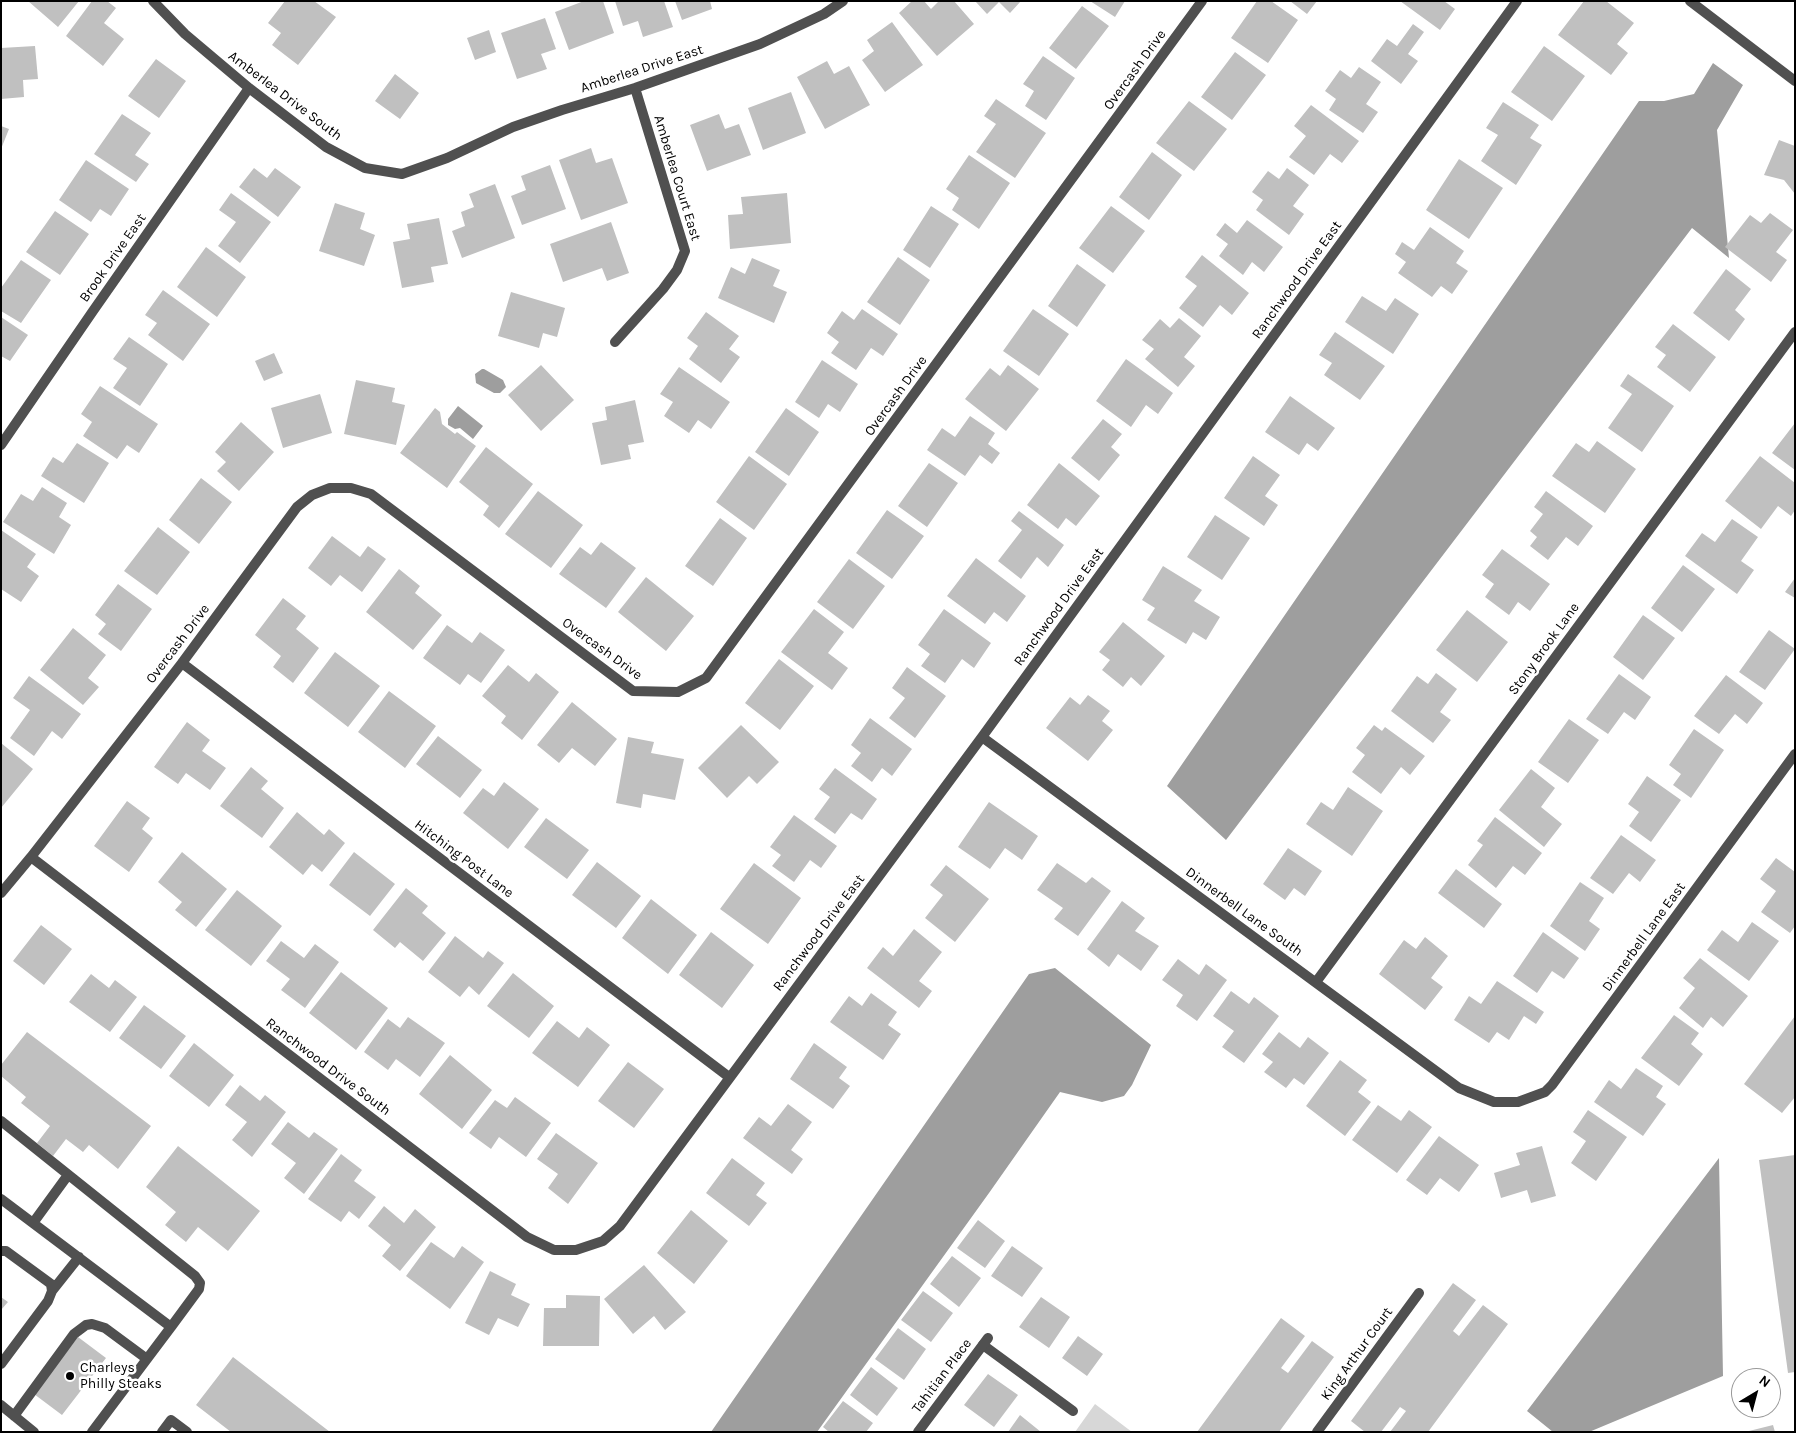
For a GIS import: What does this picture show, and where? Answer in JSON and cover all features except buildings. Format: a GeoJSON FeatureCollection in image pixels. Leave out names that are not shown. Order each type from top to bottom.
{"type":"FeatureCollection","features":[{"type":"Feature","properties":{"kind":"street","name":"Amberlea Drive South"},"geometry":{"type":"LineString","coordinates":[[153,1],[185,34],[248,88],[326,147],[365,168],[402,174],[447,158]]}},
{"type":"Feature","properties":{"kind":"street","name":"Amberlea Drive East"},"geometry":{"type":"LineString","coordinates":[[447,158],[513,127],[635,88],[760,44],[824,14],[843,1]]}},
{"type":"Feature","properties":{"kind":"street","name":"Overcash Drive"},"geometry":{"type":"LineString","coordinates":[[1,892],[31,858],[182,663],[297,507],[312,495],[330,488],[340,487],[363,490],[381,500],[633,691],[678,692],[706,678],[1202,1]]}},
{"type":"Feature","properties":{"kind":"street","name":"Ranchwood Drive East"},"geometry":{"type":"LineString","coordinates":[[620,1226],[982,737],[1517,1]]}},
{"type":"Feature","properties":{"kind":"street"},"geometry":{"type":"LineString","coordinates":[[1690,1],[1795,81]]}},
{"type":"Feature","properties":{"kind":"street","name":"Brook Drive East"},"geometry":{"type":"LineString","coordinates":[[1,445],[248,88]]}},
{"type":"Feature","properties":{"kind":"street","name":"Amberlea Court East"},"geometry":{"type":"LineString","coordinates":[[615,342],[663,289],[677,270],[685,251],[635,88]]}},
{"type":"Feature","properties":{"kind":"street","name":"Stony Brook Lane"},"geometry":{"type":"LineString","coordinates":[[1316,982],[1795,332]]}},
{"type":"Feature","properties":{"kind":"street","name":"Hitching Post Lane"},"geometry":{"type":"LineString","coordinates":[[182,663],[729,1078]]}},
{"type":"Feature","properties":{"kind":"street","name":"Dinnerbell Lane South"},"geometry":{"type":"LineString","coordinates":[[982,737],[1459,1088],[1494,1102]]}},
{"type":"Feature","properties":{"kind":"street","name":"Dinnerbell Lane East"},"geometry":{"type":"LineString","coordinates":[[1494,1102],[1518,1102],[1545,1092],[1552,1085],[1795,754]]}},
{"type":"Feature","properties":{"kind":"street","name":"Ranchwood Drive South"},"geometry":{"type":"LineString","coordinates":[[31,858],[527,1237],[554,1250],[576,1250],[602,1241],[620,1226]]}},
{"type":"Feature","properties":{"kind":"street"},"geometry":{"type":"LineString","coordinates":[[1,1121],[195,1276],[200,1283],[199,1289],[171,1328],[92,1432]]}},
{"type":"Feature","properties":{"kind":"street"},"geometry":{"type":"LineString","coordinates":[[33,1223],[68,1175]]}},
{"type":"Feature","properties":{"kind":"street"},"geometry":{"type":"LineString","coordinates":[[1,1199],[171,1328]]}},
{"type":"Feature","properties":{"kind":"street"},"geometry":{"type":"LineString","coordinates":[[1,1251],[6,1251],[51,1284],[52,1292]]}},
{"type":"Feature","properties":{"kind":"street"},"geometry":{"type":"LineString","coordinates":[[1,1364],[79,1257]]}},
{"type":"Feature","properties":{"kind":"street","name":"King Arthur Court"},"geometry":{"type":"LineString","coordinates":[[1317,1432],[1419,1293]]}},
{"type":"Feature","properties":{"kind":"street"},"geometry":{"type":"LineString","coordinates":[[14,1416],[74,1334],[86,1325],[92,1324],[105,1328],[147,1359]]}},
{"type":"Feature","properties":{"kind":"street","name":"Tahitian Place"},"geometry":{"type":"LineString","coordinates":[[918,1432],[985,1341],[1072,1411]]}},
{"type":"Feature","properties":{"kind":"street"},"geometry":{"type":"LineString","coordinates":[[1,1405],[34,1432]]}},
{"type":"Feature","properties":{"kind":"street"},"geometry":{"type":"LineString","coordinates":[[162,1432],[172,1420],[187,1432]]}},
{"type":"Feature","properties":{"kind":"shaded area"},"geometry":{"type":"Polygon","coordinates":[[[1713,63],[1743,85],[1717,130],[1729,258],[1692,228],[1226,840],[1167,786],[1639,101],[1664,101],[1694,94],[1713,63]]]}},
{"type":"Feature","properties":{"kind":"shaded area"},"geometry":{"type":"Polygon","coordinates":[[[482,369],[503,380],[506,387],[500,393],[494,393],[476,383],[475,374],[482,369]]]}},
{"type":"Feature","properties":{"kind":"shaded area"},"geometry":{"type":"Polygon","coordinates":[[[458,406],[483,426],[473,439],[460,428],[455,429],[448,425],[448,419],[458,406]]]}},
{"type":"Feature","properties":{"kind":"shaded area"},"geometry":{"type":"Polygon","coordinates":[[[1055,968],[1151,1045],[1132,1085],[1124,1096],[1102,1102],[1060,1092],[817,1432],[711,1432],[1029,974],[1055,968]]]}},
{"type":"Feature","properties":{"kind":"shaded area"},"geometry":{"type":"Polygon","coordinates":[[[1719,1158],[1723,1376],[1589,1432],[1553,1432],[1527,1411],[1719,1158]]]}},
{"type":"Feature","properties":{"kind":"shaded area"},"geometry":{"type":"Polygon","coordinates":[[[1095,1404],[1132,1432],[1075,1432],[1095,1404]]]}},
{"type":"Feature","properties":{"kind":"place","name":"Charleys Philly Steaks"},"geometry":{"type":"Point","coordinates":[70,1376]}}]}
